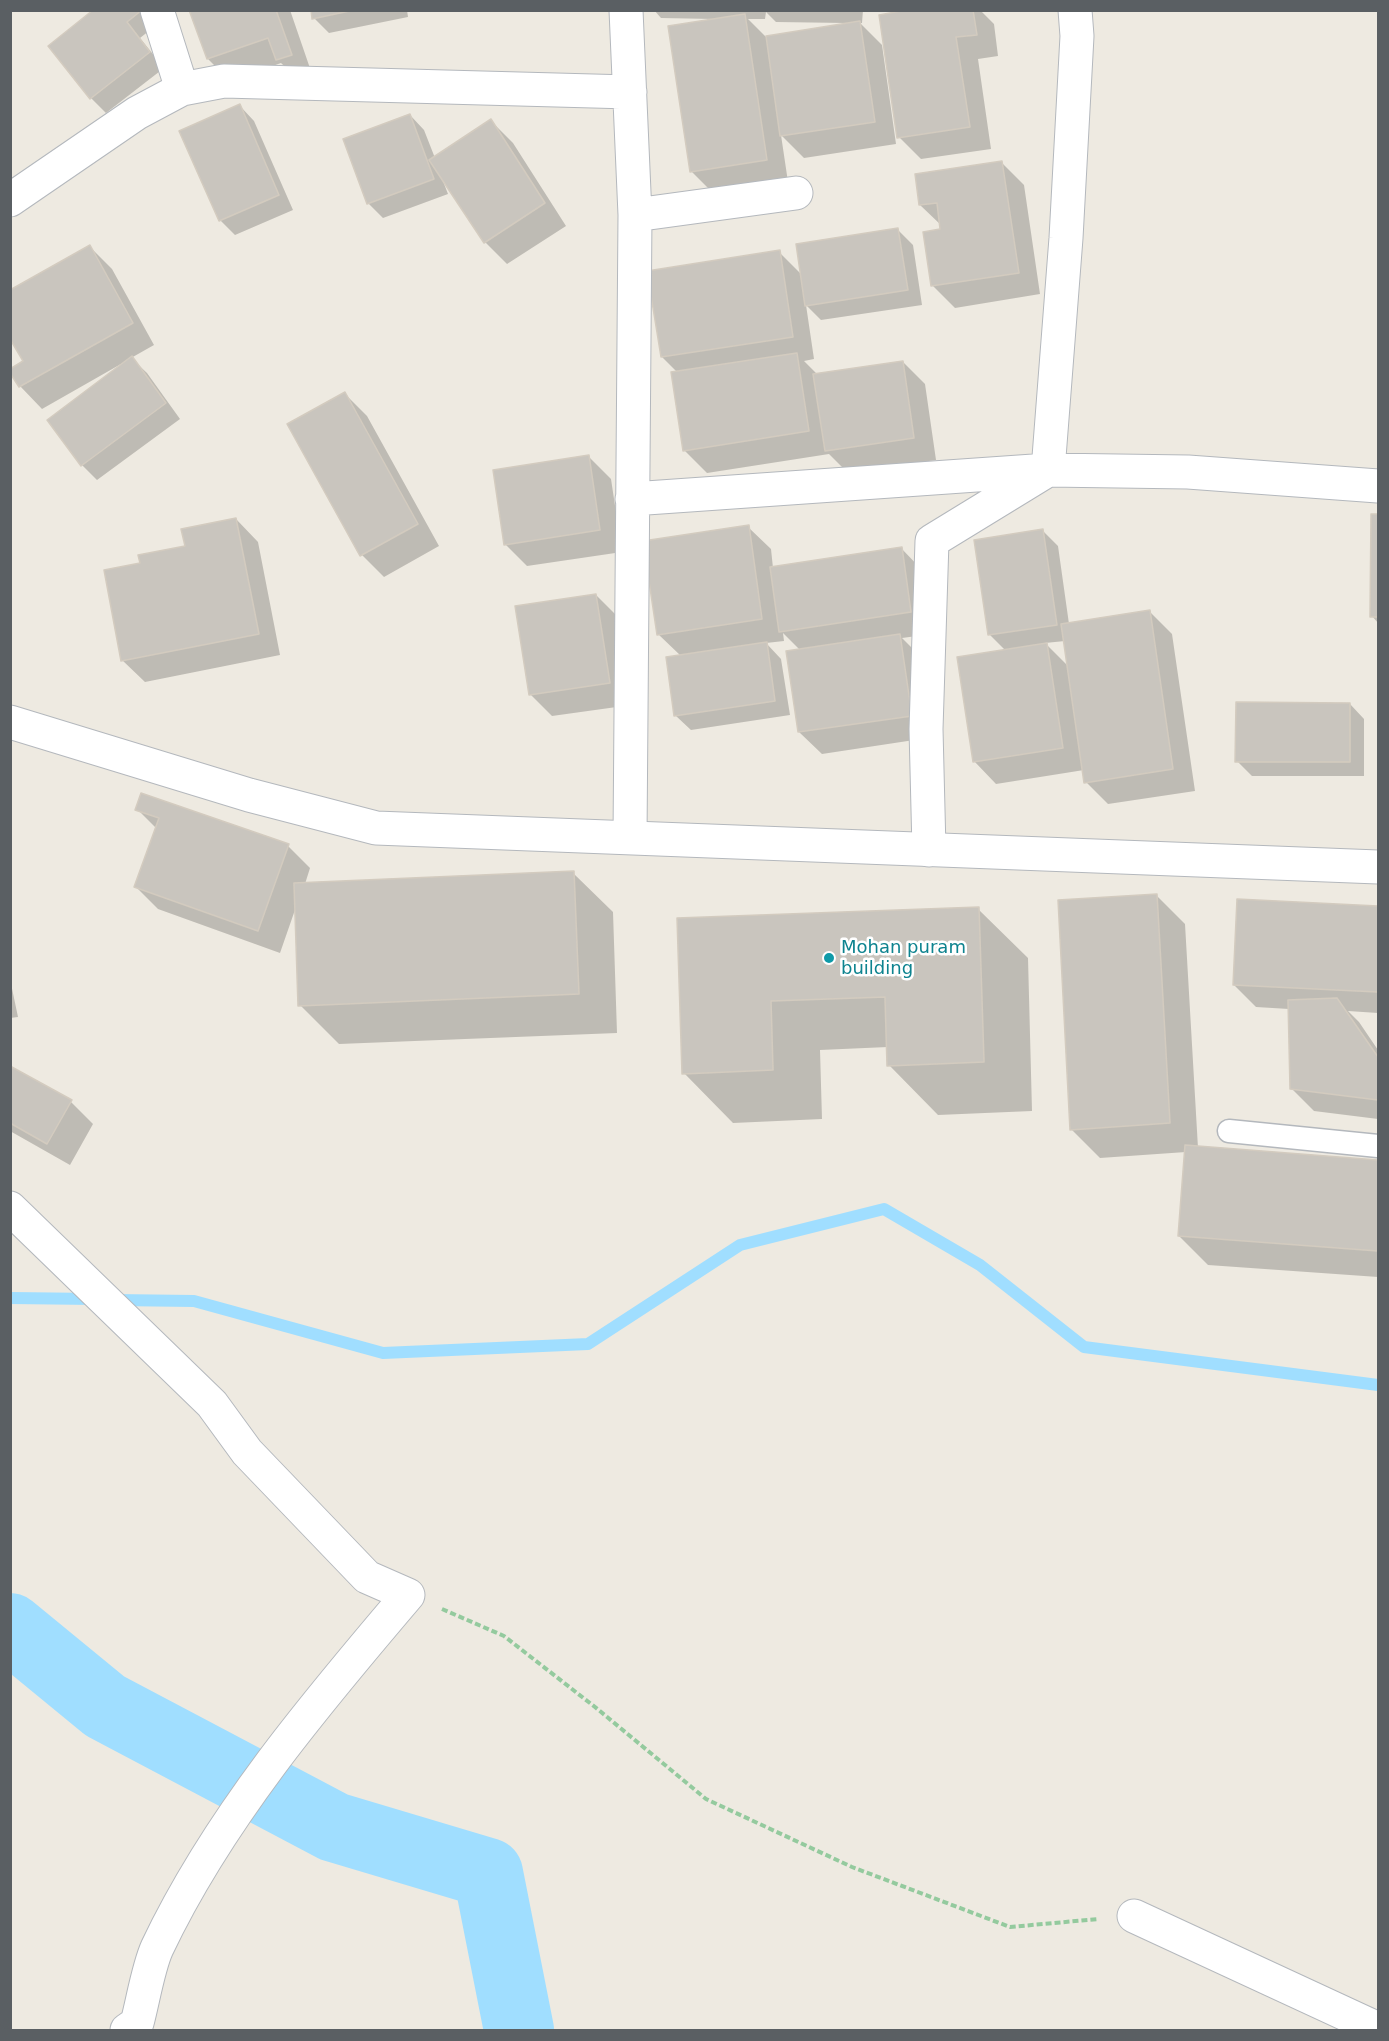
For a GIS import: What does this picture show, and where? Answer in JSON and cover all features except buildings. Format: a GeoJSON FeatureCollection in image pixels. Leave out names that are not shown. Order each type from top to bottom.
{"type":"FeatureCollection","features":[{"type":"Feature","properties":{"kind":"street"},"geometry":{"type":"LineString","coordinates":[[158,10],[182,89]]}},
{"type":"Feature","properties":{"kind":"street"},"geometry":{"type":"LineString","coordinates":[[626,10],[635,214],[630,837]]}},
{"type":"Feature","properties":{"kind":"street"},"geometry":{"type":"LineString","coordinates":[[1048,470],[1066,238],[1077,36],[1075,10]]}},
{"type":"Feature","properties":{"kind":"street"},"geometry":{"type":"LineString","coordinates":[[10,200],[137,113],[182,89],[224,81],[630,92]]}},
{"type":"Feature","properties":{"kind":"street"},"geometry":{"type":"LineString","coordinates":[[635,214],[796,193]]}},
{"type":"Feature","properties":{"kind":"street"},"geometry":{"type":"LineString","coordinates":[[929,850],[926,729],[932,541],[1048,470]]}},
{"type":"Feature","properties":{"kind":"street"},"geometry":{"type":"LineString","coordinates":[[632,499],[1048,470],[1188,472],[1378,486]]}},
{"type":"Feature","properties":{"kind":"street"},"geometry":{"type":"LineString","coordinates":[[10,722],[249,795],[376,828],[1378,867]]}},
{"type":"Feature","properties":{"kind":"street"},"geometry":{"type":"LineString","coordinates":[[10,1208],[212,1404],[247,1452],[368,1576],[408,1595],[320,1697],[213,1846],[156,1950],[137,2023],[126,2031]]}},
{"type":"Feature","properties":{"kind":"street"},"geometry":{"type":"LineString","coordinates":[[1134,1916],[1378,2029]]}},
{"type":"Feature","properties":{"kind":"lane"},"geometry":{"type":"LineString","coordinates":[[1229,1131],[1378,1146]]}},
{"type":"Feature","properties":{"kind":"path"},"geometry":{"type":"LineString","coordinates":[[408,1595],[504,1636],[595,1707],[706,1799],[852,1867],[1010,1927],[1134,1916]]}},
{"type":"Feature","properties":{"kind":"waterway"},"geometry":{"type":"LineString","coordinates":[[114,1300],[194,1301],[383,1353],[588,1344],[740,1245],[884,1209],[980,1265],[1084,1347],[1378,1385]]}},
{"type":"Feature","properties":{"kind":"waterway"},"geometry":{"type":"LineString","coordinates":[[10,1298],[96,1299]]}},
{"type":"Feature","properties":{"kind":"waterway"},"geometry":{"type":"LineString","coordinates":[[10,1628],[105,1706],[334,1827],[488,1873],[519,2030]]}},
{"type":"Feature","properties":{"kind":"place","name":"Mohan puram building"},"geometry":{"type":"Point","coordinates":[829,958]}}]}
